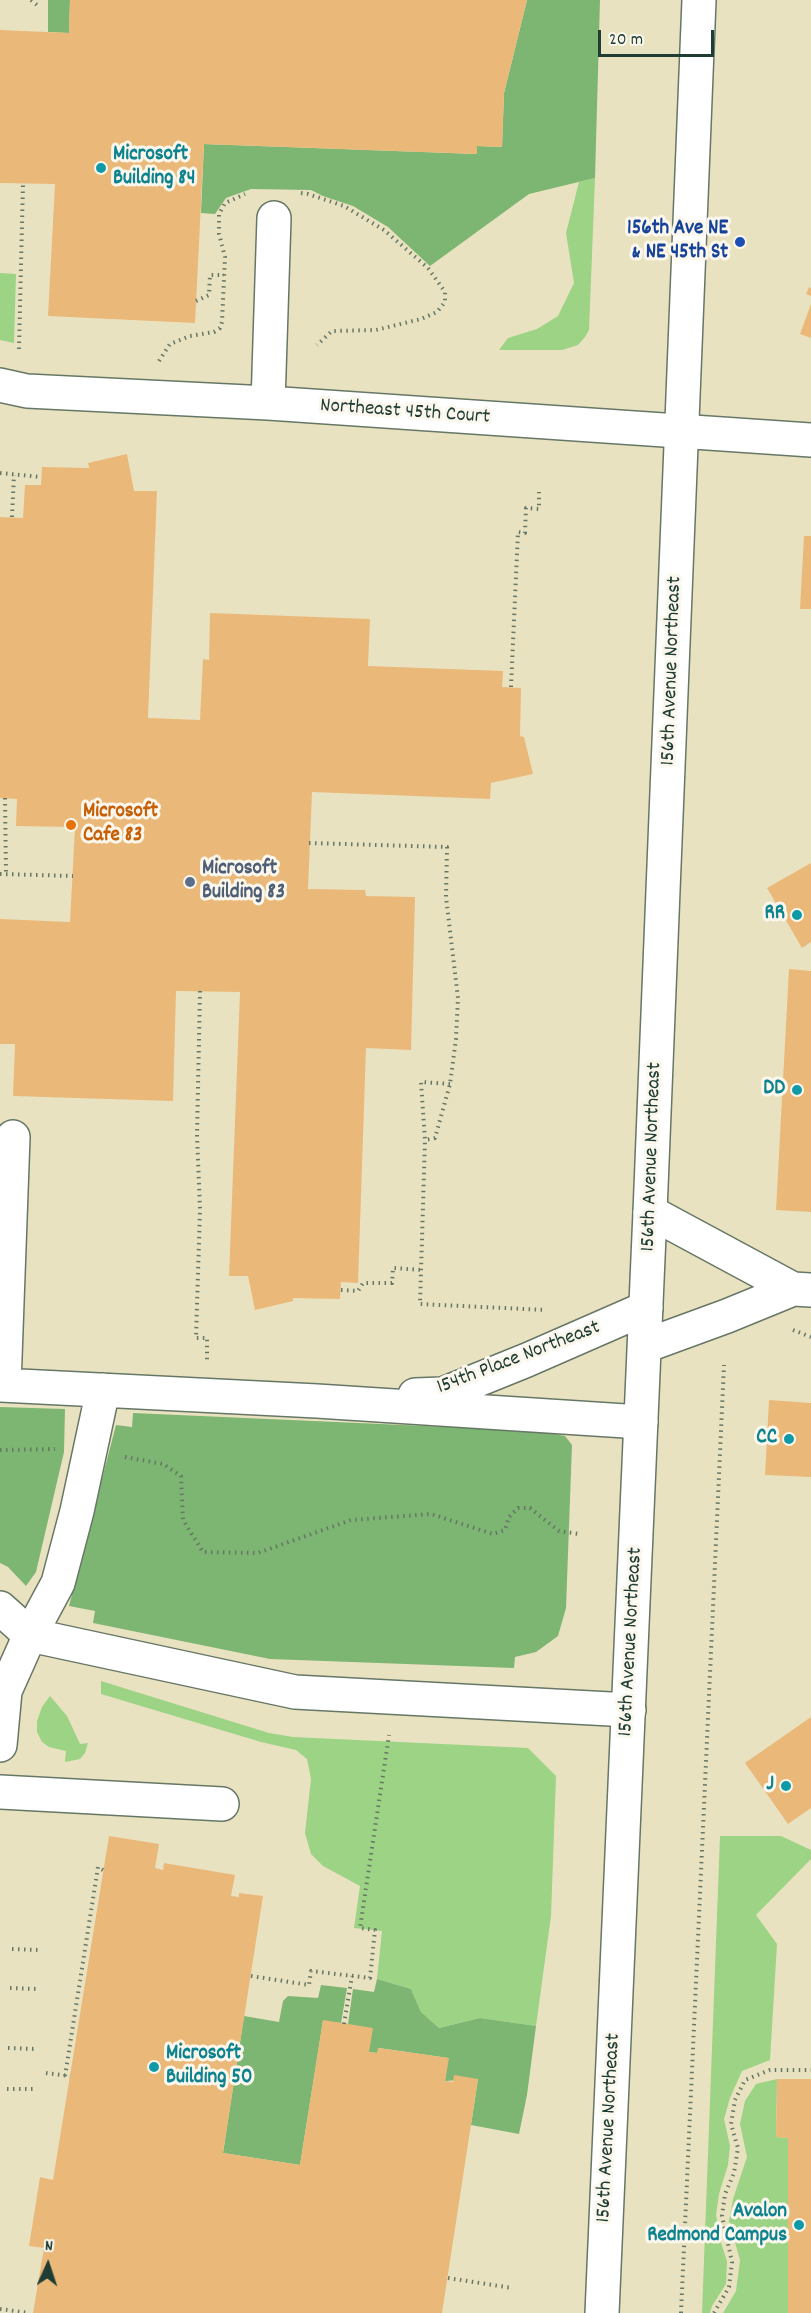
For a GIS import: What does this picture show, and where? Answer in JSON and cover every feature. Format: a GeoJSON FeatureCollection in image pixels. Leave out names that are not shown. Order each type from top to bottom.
{"type":"FeatureCollection","features":[{"type":"Feature","properties":{"kind":"main road","name":"156th Avenue Northeast"},"geometry":{"type":"LineString","coordinates":[[602,2313],[645,1346],[699,0]]}},
{"type":"Feature","properties":{"kind":"main road"},"geometry":{"type":"LineString","coordinates":[[268,403],[274,218]]}},
{"type":"Feature","properties":{"kind":"main road","name":"Northeast 45th Court"},"geometry":{"type":"LineString","coordinates":[[0,386],[27,391],[268,403],[811,440]]}},
{"type":"Feature","properties":{"kind":"main road"},"geometry":{"type":"LineString","coordinates":[[2,1385],[13,1137]]}},
{"type":"Feature","properties":{"kind":"main road"},"geometry":{"type":"LineString","coordinates":[[650,1212],[802,1290]]}},
{"type":"Feature","properties":{"kind":"main road"},"geometry":{"type":"LineString","coordinates":[[645,1346],[802,1290]]}},
{"type":"Feature","properties":{"kind":"main road","name":"154th Place Northeast"},"geometry":{"type":"LineString","coordinates":[[317,1401],[443,1394],[646,1308]]}},
{"type":"Feature","properties":{"kind":"main road","name":"154th Place Northeast"},"geometry":{"type":"LineString","coordinates":[[2,1385],[317,1401],[641,1422]]}},
{"type":"Feature","properties":{"kind":"main road"},"geometry":{"type":"LineString","coordinates":[[0,1745],[5,1691],[30,1635],[58,1583],[77,1511],[103,1390]]}},
{"type":"Feature","properties":{"kind":"main road"},"geometry":{"type":"LineString","coordinates":[[0,1608],[30,1635],[295,1692],[629,1710]]}},
{"type":"Feature","properties":{"kind":"main road"},"geometry":{"type":"LineString","coordinates":[[0,1792],[222,1804]]}},
{"type":"Feature","properties":{"kind":"path"},"geometry":{"type":"LineString","coordinates":[[31,0],[37,5]]}},
{"type":"Feature","properties":{"kind":"path"},"geometry":{"type":"LineString","coordinates":[[19,349],[23,183]]}},
{"type":"Feature","properties":{"kind":"path"},"geometry":{"type":"LineString","coordinates":[[308,194],[344,206],[384,230],[428,268],[445,292],[445,302],[436,312],[421,319],[376,330],[332,331],[317,345]]}},
{"type":"Feature","properties":{"kind":"path"},"geometry":{"type":"LineString","coordinates":[[159,362],[170,344],[190,336],[214,332],[219,328],[222,322],[224,275],[210,275],[209,295],[196,301]]}},
{"type":"Feature","properties":{"kind":"path"},"geometry":{"type":"LineString","coordinates":[[0,473],[41,477]]}},
{"type":"Feature","properties":{"kind":"path"},"geometry":{"type":"LineString","coordinates":[[12,517],[14,475]]}},
{"type":"Feature","properties":{"kind":"path"},"geometry":{"type":"LineString","coordinates":[[511,687],[518,532],[525,533],[526,508],[539,509],[539,492]]}},
{"type":"Feature","properties":{"kind":"path"},"geometry":{"type":"LineString","coordinates":[[5,798],[3,874],[73,876]]}},
{"type":"Feature","properties":{"kind":"path"},"geometry":{"type":"LineString","coordinates":[[309,843],[447,847],[446,897],[458,998],[456,1039],[450,1084],[435,1138],[424,1140]]}},
{"type":"Feature","properties":{"kind":"path"},"geometry":{"type":"LineString","coordinates":[[200,991],[197,1136],[200,1209],[196,1338],[207,1338],[207,1358]]}},
{"type":"Feature","properties":{"kind":"path"},"geometry":{"type":"LineString","coordinates":[[450,1084],[421,1082],[424,1140],[420,1304],[534,1310]]}},
{"type":"Feature","properties":{"kind":"path"},"geometry":{"type":"LineString","coordinates":[[341,1290],[358,1291],[363,1282],[392,1283],[393,1268],[422,1270]]}},
{"type":"Feature","properties":{"kind":"path"},"geometry":{"type":"LineString","coordinates":[[793,1330],[811,1337]]}},
{"type":"Feature","properties":{"kind":"path"},"geometry":{"type":"LineString","coordinates":[[681,2313],[724,1365]]}},
{"type":"Feature","properties":{"kind":"path"},"geometry":{"type":"LineString","coordinates":[[0,1450],[71,1448],[163,1464],[181,1476],[183,1520],[203,1552],[258,1553],[351,1520],[431,1514],[493,1534],[505,1530],[509,1518],[518,1508],[530,1508],[559,1531],[579,1534]]}},
{"type":"Feature","properties":{"kind":"path"},"geometry":{"type":"LineString","coordinates":[[251,1976],[309,1985],[311,1971],[370,1978],[375,1930],[360,1928],[389,1735]]}},
{"type":"Feature","properties":{"kind":"path"},"geometry":{"type":"LineString","coordinates":[[46,2073],[67,2076],[98,1868],[104,1870]]}},
{"type":"Feature","properties":{"kind":"path"},"geometry":{"type":"LineString","coordinates":[[12,1948],[40,1950]]}},
{"type":"Feature","properties":{"kind":"path"},"geometry":{"type":"LineString","coordinates":[[344,2024],[352,1976]]}},
{"type":"Feature","properties":{"kind":"path"},"geometry":{"type":"LineString","coordinates":[[10,1988],[38,1989]]}},
{"type":"Feature","properties":{"kind":"path"},"geometry":{"type":"LineString","coordinates":[[8,2048],[36,2049]]}},
{"type":"Feature","properties":{"kind":"path"},"geometry":{"type":"LineString","coordinates":[[714,2313],[729,2287],[732,2262],[722,2216],[725,2194],[734,2173],[738,2148],[731,2124],[735,2100],[746,2080],[770,2070],[811,2070]]}},
{"type":"Feature","properties":{"kind":"path"},"geometry":{"type":"LineString","coordinates":[[7,2089],[35,2090]]}},
{"type":"Feature","properties":{"kind":"path"},"geometry":{"type":"LineString","coordinates":[[448,2278],[512,2288]]}},
{"type":"Feature","properties":{"kind":"path"},"geometry":{"type":"LineString","coordinates":[[0,2309],[29,2313]]}},
{"type":"Feature","properties":{"kind":"green space"},"geometry":{"type":"Polygon","coordinates":[[[48,0],[70,0],[69,33],[48,32],[48,0]]]}},
{"type":"Feature","properties":{"kind":"green space"},"geometry":{"type":"Polygon","coordinates":[[[527,0],[600,0],[595,178],[529,194],[430,266],[388,227],[353,206],[311,190],[251,189],[226,198],[215,214],[201,213],[204,144],[477,154],[477,146],[502,147],[504,93],[527,0]]]}},
{"type":"Feature","properties":{"kind":"green space"},"geometry":{"type":"Polygon","coordinates":[[[595,178],[589,330],[578,345],[562,350],[499,350],[508,338],[537,329],[558,316],[574,283],[566,233],[579,182],[595,178]]]}},
{"type":"Feature","properties":{"kind":"green space"},"geometry":{"type":"Polygon","coordinates":[[[0,273],[16,274],[14,343],[0,340],[0,273]]]}},
{"type":"Feature","properties":{"kind":"green space"},"geometry":{"type":"Polygon","coordinates":[[[0,1407],[65,1409],[64,1452],[36,1572],[26,1586],[8,1567],[0,1563],[0,1407]]]}},
{"type":"Feature","properties":{"kind":"green space"},"geometry":{"type":"Polygon","coordinates":[[[133,1413],[538,1431],[565,1436],[572,1445],[566,1608],[558,1636],[536,1652],[515,1657],[514,1668],[270,1659],[93,1623],[95,1611],[69,1606],[116,1425],[132,1427],[133,1413]]]}},
{"type":"Feature","properties":{"kind":"green space"},"geometry":{"type":"Polygon","coordinates":[[[101,1681],[269,1733],[293,1737],[528,1748],[556,1776],[551,1916],[536,2026],[480,2018],[439,2028],[421,2012],[411,1989],[377,1979],[382,1931],[354,1928],[360,1886],[323,1866],[311,1854],[305,1833],[311,1779],[307,1759],[296,1750],[261,1742],[101,1694],[101,1681]]]}},
{"type":"Feature","properties":{"kind":"green space"},"geometry":{"type":"Polygon","coordinates":[[[50,1696],[67,1716],[80,1744],[88,1743],[80,1759],[65,1762],[66,1751],[49,1747],[42,1742],[37,1732],[37,1721],[42,1707],[50,1696]]]}},
{"type":"Feature","properties":{"kind":"green space"},"geometry":{"type":"Polygon","coordinates":[[[720,1836],[781,1836],[811,1850],[811,1859],[756,1915],[777,1944],[770,2060],[742,2071],[724,2119],[730,2146],[728,2165],[719,2194],[716,2215],[727,2261],[726,2284],[710,2313],[702,2313],[720,1836]]]}},
{"type":"Feature","properties":{"kind":"green space"},"geometry":{"type":"Polygon","coordinates":[[[377,1979],[411,1989],[421,2012],[439,2028],[480,2018],[536,2026],[527,2095],[519,2134],[471,2125],[478,2079],[445,2081],[448,2058],[379,2048],[377,2053],[369,2052],[348,2024],[353,1989],[374,1992],[377,1979]]]}},
{"type":"Feature","properties":{"kind":"green space"},"geometry":{"type":"Polygon","coordinates":[[[321,1985],[347,1988],[341,2023],[323,2021],[300,2165],[223,2153],[244,2016],[279,2022],[283,2001],[288,1996],[318,1998],[321,1985]]]}},
{"type":"Feature","properties":{"kind":"green space"},"geometry":{"type":"Polygon","coordinates":[[[777,2079],[776,2137],[788,2138],[788,2313],[723,2313],[736,2291],[740,2260],[729,2221],[733,2199],[747,2157],[740,2124],[745,2101],[756,2084],[777,2079]]]}},
{"type":"Feature","properties":{"kind":"building","name":"Microsoft Building 84"},"geometry":{"type":"Polygon","coordinates":[[[70,0],[527,0],[504,93],[502,147],[477,146],[477,154],[204,144],[195,323],[48,316],[55,184],[0,183],[0,30],[69,33],[70,0]]]}},
{"type":"Feature","properties":{"kind":"building"},"geometry":{"type":"Polygon","coordinates":[[[809,287],[811,288],[811,296],[806,294],[809,287]]]}},
{"type":"Feature","properties":{"kind":"building"},"geometry":{"type":"Polygon","coordinates":[[[811,304],[811,338],[800,334],[811,304]]]}},
{"type":"Feature","properties":{"kind":"building","name":"Microsoft Building 83"},"geometry":{"type":"Polygon","coordinates":[[[127,454],[134,491],[157,491],[148,718],[200,720],[203,659],[209,660],[210,613],[370,619],[368,666],[503,671],[502,687],[521,688],[520,736],[524,737],[533,774],[491,783],[490,799],[312,792],[308,889],[365,890],[366,896],[415,897],[411,1050],[366,1048],[358,1283],[341,1282],[340,1299],[293,1298],[293,1301],[255,1310],[248,1276],[229,1276],[240,992],[176,991],[173,1101],[13,1096],[15,1044],[0,1044],[0,919],[70,922],[75,827],[16,826],[17,799],[0,798],[0,517],[23,518],[25,485],[41,485],[42,467],[89,468],[88,463],[127,454]]]}},
{"type":"Feature","properties":{"kind":"building"},"geometry":{"type":"Polygon","coordinates":[[[804,536],[811,536],[811,609],[800,609],[804,536]]]}},
{"type":"Feature","properties":{"kind":"building","name":"RR"},"geometry":{"type":"Polygon","coordinates":[[[811,863],[811,942],[802,948],[767,888],[811,863]]]}},
{"type":"Feature","properties":{"kind":"building","name":"DD"},"geometry":{"type":"Polygon","coordinates":[[[789,969],[811,971],[811,1212],[776,1210],[789,969]]]}},
{"type":"Feature","properties":{"kind":"building","name":"CC"},"geometry":{"type":"Polygon","coordinates":[[[769,1400],[811,1403],[811,1477],[765,1475],[769,1400]]]}},
{"type":"Feature","properties":{"kind":"building","name":"J"},"geometry":{"type":"Polygon","coordinates":[[[811,1717],[811,1808],[788,1824],[745,1763],[811,1717]]]}},
{"type":"Feature","properties":{"kind":"building","name":"Microsoft Building 50"},"geometry":{"type":"Polygon","coordinates":[[[109,1836],[159,1844],[155,1868],[163,1870],[164,1863],[235,1875],[231,1896],[239,1897],[239,1893],[263,1896],[223,2153],[300,2165],[323,2020],[373,2028],[369,2052],[377,2053],[378,2048],[449,2058],[445,2081],[453,2082],[454,2075],[478,2079],[442,2313],[33,2313],[44,2248],[29,2246],[40,2177],[53,2180],[109,1836]]]}},
{"type":"Feature","properties":{"kind":"building","name":"Avalon Redmond Campus"},"geometry":{"type":"Polygon","coordinates":[[[777,2079],[811,2079],[811,2313],[788,2313],[788,2138],[776,2137],[777,2079]]]}},
{"type":"Feature","properties":{"kind":"place","name":"Microsoft Building 84"},"geometry":{"type":"Point","coordinates":[101,168]}},
{"type":"Feature","properties":{"kind":"place","name":"156th Ave NE & NE 45th St"},"geometry":{"type":"Point","coordinates":[740,242]}},
{"type":"Feature","properties":{"kind":"place","name":"Microsoft Cafe 83"},"geometry":{"type":"Point","coordinates":[71,825]}},
{"type":"Feature","properties":{"kind":"place","name":"Microsoft Building 83"},"geometry":{"type":"Point","coordinates":[190,882]}},
{"type":"Feature","properties":{"kind":"place","name":"RR"},"geometry":{"type":"Point","coordinates":[797,915]}},
{"type":"Feature","properties":{"kind":"place","name":"DD"},"geometry":{"type":"Point","coordinates":[797,1090]}},
{"type":"Feature","properties":{"kind":"place","name":"CC"},"geometry":{"type":"Point","coordinates":[789,1439]}},
{"type":"Feature","properties":{"kind":"place","name":"J"},"geometry":{"type":"Point","coordinates":[786,1786]}},
{"type":"Feature","properties":{"kind":"place","name":"Microsoft Building 50"},"geometry":{"type":"Point","coordinates":[154,2067]}},
{"type":"Feature","properties":{"kind":"place","name":"Avalon Redmond Campus"},"geometry":{"type":"Point","coordinates":[799,2225]}}]}
